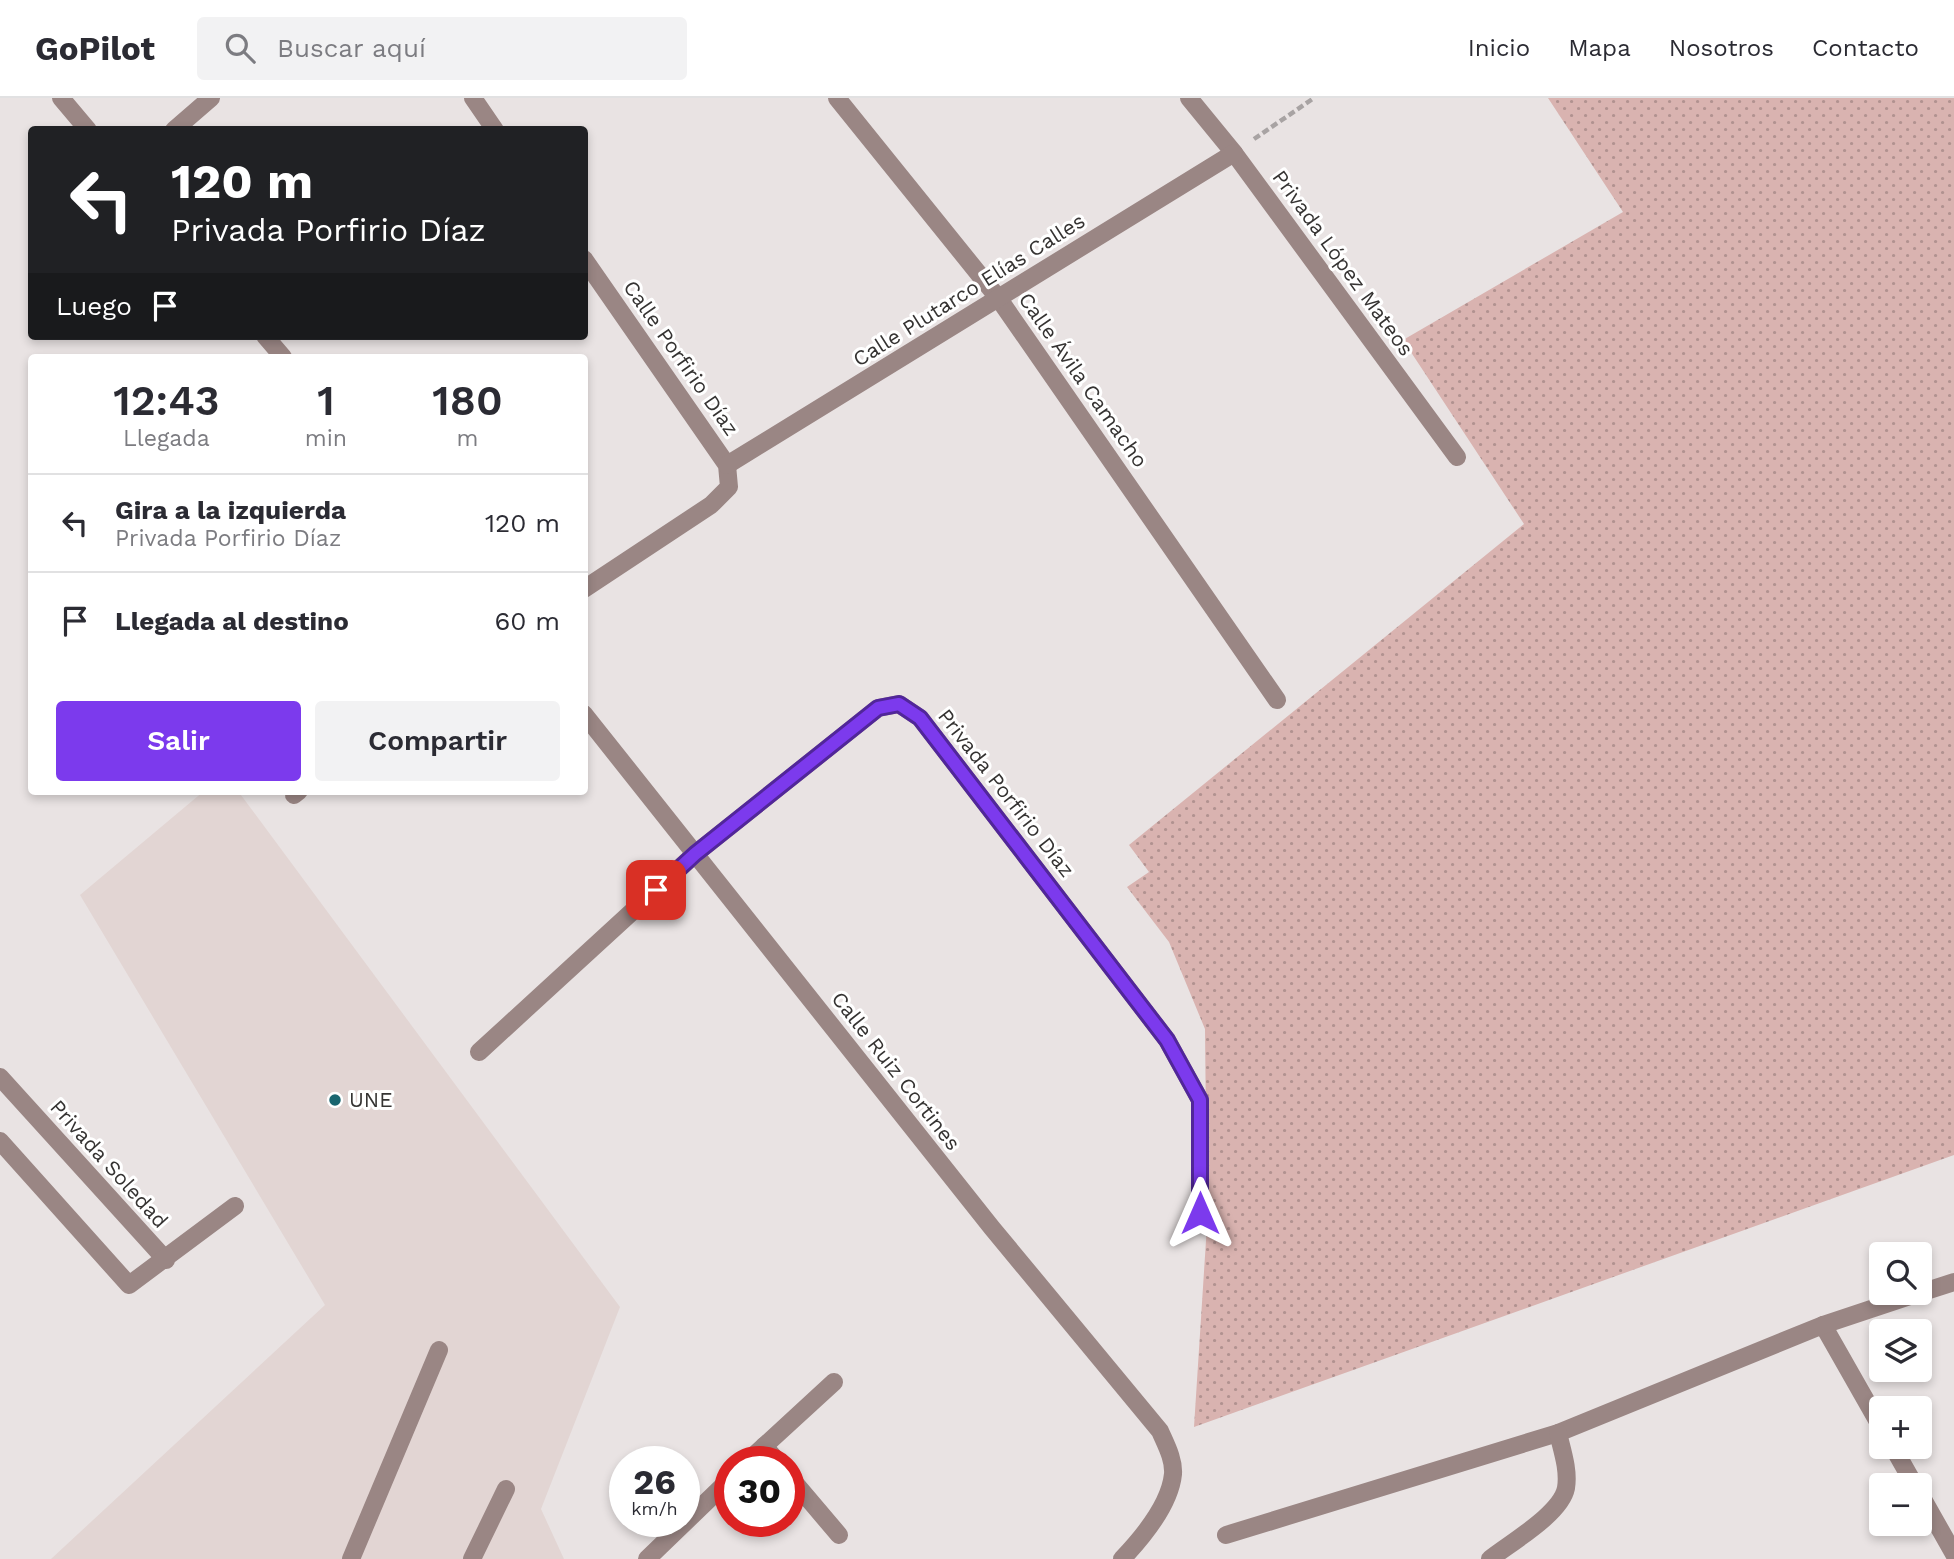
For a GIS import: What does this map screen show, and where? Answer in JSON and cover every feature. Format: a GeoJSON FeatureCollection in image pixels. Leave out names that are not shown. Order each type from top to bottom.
{"type":"FeatureCollection","features":[{"type":"Feature","properties":{"kind":"street"},"geometry":{"type":"LineString","coordinates":[[61,98],[85,126]]}},
{"type":"Feature","properties":{"kind":"street"},"geometry":{"type":"LineString","coordinates":[[179,126],[211,98]]}},
{"type":"Feature","properties":{"kind":"street"},"geometry":{"type":"LineString","coordinates":[[473,98],[492,126]]}},
{"type":"Feature","properties":{"kind":"street","name":"Calle Ávila Camacho"},"geometry":{"type":"LineString","coordinates":[[837,98],[999,299],[1277,700]]}},
{"type":"Feature","properties":{"kind":"street","name":"Privada López Mateos"},"geometry":{"type":"LineString","coordinates":[[1189,98],[1234,153],[1457,457]]}},
{"type":"Feature","properties":{"kind":"street","name":"Calle Plutarco Elías Calles"},"geometry":{"type":"LineString","coordinates":[[727,466],[1234,153]]}},
{"type":"Feature","properties":{"kind":"street","name":"Calle Porfirio Díaz"},"geometry":{"type":"LineString","coordinates":[[588,265],[727,466],[729,487],[712,505],[588,586]]}},
{"type":"Feature","properties":{"kind":"street"},"geometry":{"type":"LineString","coordinates":[[268,340],[280,354]]}},
{"type":"Feature","properties":{"kind":"street","name":"Privada Porfirio Díaz"},"geometry":{"type":"LineString","coordinates":[[479,1052],[695,854],[878,708],[899,704],[920,718],[1167,1040],[1200,1100],[1200,1213]]}},
{"type":"Feature","properties":{"kind":"street","name":"Calle Ruiz Cortines"},"geometry":{"type":"LineString","coordinates":[[588,719],[992,1228],[1160,1431],[1171,1454],[1173,1475],[1160,1510],[1124,1559]]}},
{"type":"Feature","properties":{"kind":"street","name":"Privada Soledad"},"geometry":{"type":"LineString","coordinates":[[0,1077],[166,1260],[136,1283],[129,1285],[122,1281],[0,1141]]}},
{"type":"Feature","properties":{"kind":"street"},"geometry":{"type":"LineString","coordinates":[[166,1260],[235,1206]]}},
{"type":"Feature","properties":{"kind":"street"},"geometry":{"type":"LineString","coordinates":[[1932,1289],[1954,1282]]}},
{"type":"Feature","properties":{"kind":"street"},"geometry":{"type":"LineString","coordinates":[[1226,1535],[1558,1433],[1823,1325],[1884,1305]]}},
{"type":"Feature","properties":{"kind":"street"},"geometry":{"type":"LineString","coordinates":[[1823,1325],[1869,1406]]}},
{"type":"Feature","properties":{"kind":"street"},"geometry":{"type":"LineString","coordinates":[[351,1559],[439,1350]]}},
{"type":"Feature","properties":{"kind":"street"},"geometry":{"type":"LineString","coordinates":[[764,1446],[834,1382]]}},
{"type":"Feature","properties":{"kind":"street"},"geometry":{"type":"LineString","coordinates":[[1490,1559],[1557,1507],[1566,1489],[1565,1466],[1558,1433]]}},
{"type":"Feature","properties":{"kind":"street"},"geometry":{"type":"LineString","coordinates":[[472,1559],[506,1489]]}},
{"type":"Feature","properties":{"kind":"street"},"geometry":{"type":"LineString","coordinates":[[647,1559],[714,1494]]}},
{"type":"Feature","properties":{"kind":"street"},"geometry":{"type":"LineString","coordinates":[[805,1495],[838,1535]]}},
{"type":"Feature","properties":{"kind":"street"},"geometry":{"type":"LineString","coordinates":[[1932,1516],[1954,1555]]}},
{"type":"Feature","properties":{"kind":"path"},"geometry":{"type":"LineString","coordinates":[[1234,153],[1314,98]]}},
{"type":"Feature","properties":{"kind":"shaded area"},"geometry":{"type":"Polygon","coordinates":[[[1548,98],[1954,98],[1954,1155],[1194,1427],[1207,1225],[1205,1029],[1169,942],[1127,887],[1149,872],[1129,845],[1524,524],[1403,340],[1623,212],[1548,98]]]}},
{"type":"Feature","properties":{"kind":"shaded area","name":"UNE"},"geometry":{"type":"Polygon","coordinates":[[[199,795],[241,795],[620,1307],[541,1509],[564,1559],[51,1559],[325,1305],[80,895],[199,795]]]}},
{"type":"Feature","properties":{"kind":"place","name":"UNE"},"geometry":{"type":"Point","coordinates":[335,1100]}},
{"type":"Feature","properties":{"kind":"route"},"geometry":{"type":"LineString","coordinates":[[656,890],[695,854],[878,708],[899,704],[920,718],[1167,1040],[1200,1100],[1200,1213]]}}]}
